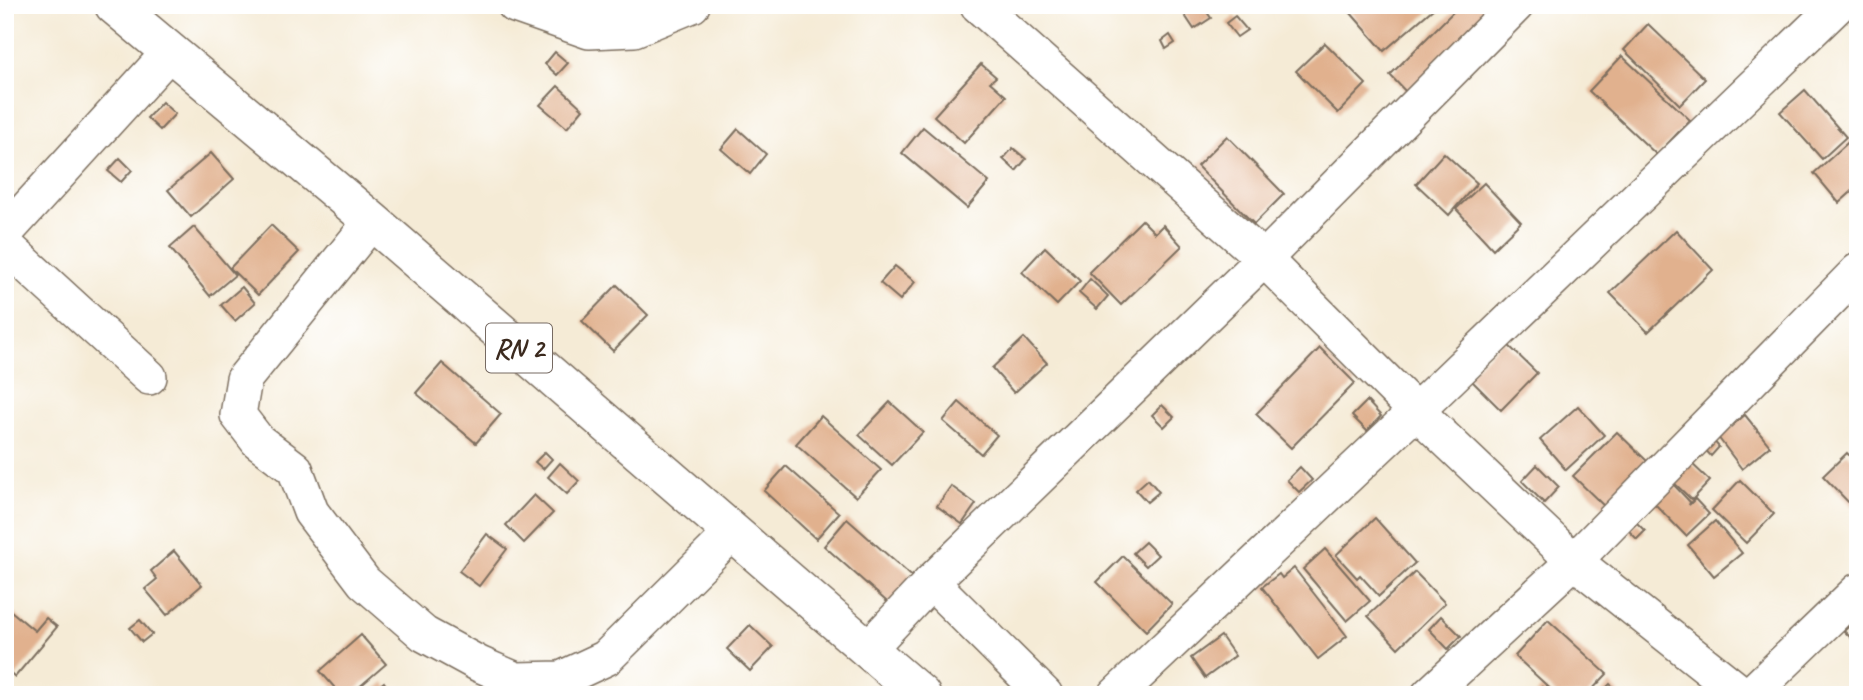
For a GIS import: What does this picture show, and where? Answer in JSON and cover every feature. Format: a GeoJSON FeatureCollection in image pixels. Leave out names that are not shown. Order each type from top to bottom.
{"type":"FeatureCollection","features":[{"type":"Feature","properties":{"kind":"highway","name":"RN 2"},"geometry":{"type":"LineString","coordinates":[[114,5],[372,221],[921,695]]}},
{"type":"Feature","properties":{"kind":"street"},"geometry":{"type":"LineString","coordinates":[[515,5],[589,31],[635,29],[692,5]]}},
{"type":"Feature","properties":{"kind":"street"},"geometry":{"type":"LineString","coordinates":[[978,5],[1264,259],[1416,411],[1574,561],[1743,695]]}},
{"type":"Feature","properties":{"kind":"street"},"geometry":{"type":"LineString","coordinates":[[868,649],[931,582],[1264,259],[1516,5]]}},
{"type":"Feature","properties":{"kind":"street"},"geometry":{"type":"LineString","coordinates":[[1116,695],[1838,5]]}},
{"type":"Feature","properties":{"kind":"street"},"geometry":{"type":"LineString","coordinates":[[12,216],[169,53]]}},
{"type":"Feature","properties":{"kind":"street"},"geometry":{"type":"LineString","coordinates":[[372,221],[244,379],[238,415],[258,440],[295,469],[311,512],[365,582],[424,634],[479,664],[516,680],[561,679],[606,658],[733,532]]}},
{"type":"Feature","properties":{"kind":"street"},"geometry":{"type":"LineString","coordinates":[[5,245],[149,377]]}},
{"type":"Feature","properties":{"kind":"street"},"geometry":{"type":"LineString","coordinates":[[1429,695],[1574,561],[1858,271]]}},
{"type":"Feature","properties":{"kind":"street"},"geometry":{"type":"LineString","coordinates":[[931,582],[1045,695]]}},
{"type":"Feature","properties":{"kind":"street"},"geometry":{"type":"LineString","coordinates":[[1750,695],[1858,591]]}},
{"type":"Feature","properties":{"kind":"building"},"geometry":{"type":"Polygon","coordinates":[[[1178,5],[1202,5],[1211,18],[1194,29],[1178,5]]]}},
{"type":"Feature","properties":{"kind":"building"},"geometry":{"type":"Polygon","coordinates":[[[1358,5],[1432,5],[1434,8],[1384,51],[1350,12],[1358,5]]]}},
{"type":"Feature","properties":{"kind":"building"},"geometry":{"type":"Polygon","coordinates":[[[1460,5],[1485,5],[1491,11],[1408,94],[1390,75],[1460,5]]]}},
{"type":"Feature","properties":{"kind":"building"},"geometry":{"type":"Polygon","coordinates":[[[1235,16],[1247,30],[1237,37],[1226,23],[1235,16]]]}},
{"type":"Feature","properties":{"kind":"building"},"geometry":{"type":"Polygon","coordinates":[[[1648,24],[1705,79],[1680,105],[1624,50],[1648,24]]]}},
{"type":"Feature","properties":{"kind":"building"},"geometry":{"type":"Polygon","coordinates":[[[1170,35],[1175,43],[1166,49],[1162,41],[1170,35]]]}},
{"type":"Feature","properties":{"kind":"building"},"geometry":{"type":"Polygon","coordinates":[[[1325,43],[1366,84],[1338,113],[1296,71],[1325,43]]]}},
{"type":"Feature","properties":{"kind":"building"},"geometry":{"type":"Polygon","coordinates":[[[555,52],[568,63],[557,75],[545,64],[555,52]]]}},
{"type":"Feature","properties":{"kind":"building"},"geometry":{"type":"Polygon","coordinates":[[[1622,56],[1690,120],[1657,155],[1589,91],[1622,56]]]}},
{"type":"Feature","properties":{"kind":"building"},"geometry":{"type":"Polygon","coordinates":[[[981,64],[996,77],[990,82],[1006,96],[964,143],[934,116],[981,64]]]}},
{"type":"Feature","properties":{"kind":"building"},"geometry":{"type":"Polygon","coordinates":[[[558,86],[583,109],[567,128],[540,105],[558,86]]]}},
{"type":"Feature","properties":{"kind":"building"},"geometry":{"type":"Polygon","coordinates":[[[1805,90],[1846,137],[1822,159],[1780,112],[1805,90]]]}},
{"type":"Feature","properties":{"kind":"building"},"geometry":{"type":"Polygon","coordinates":[[[162,102],[175,114],[160,130],[147,118],[162,102]]]}},
{"type":"Feature","properties":{"kind":"building"},"geometry":{"type":"Polygon","coordinates":[[[923,127],[989,182],[967,208],[902,153],[923,127]]]}},
{"type":"Feature","properties":{"kind":"building"},"geometry":{"type":"Polygon","coordinates":[[[738,129],[766,154],[750,174],[721,149],[738,129]]]}},
{"type":"Feature","properties":{"kind":"building"},"geometry":{"type":"Polygon","coordinates":[[[1227,136],[1284,194],[1254,224],[1197,166],[1227,136]]]}},
{"type":"Feature","properties":{"kind":"building"},"geometry":{"type":"Polygon","coordinates":[[[1854,137],[1858,142],[1858,186],[1839,203],[1814,173],[1854,137]]]}},
{"type":"Feature","properties":{"kind":"building"},"geometry":{"type":"Polygon","coordinates":[[[1013,148],[1026,159],[1016,171],[1003,159],[1013,148]]]}},
{"type":"Feature","properties":{"kind":"building"},"geometry":{"type":"Polygon","coordinates":[[[211,153],[234,179],[191,217],[168,190],[211,153]]]}},
{"type":"Feature","properties":{"kind":"building"},"geometry":{"type":"Polygon","coordinates":[[[1444,153],[1477,183],[1449,215],[1416,184],[1444,153]]]}},
{"type":"Feature","properties":{"kind":"building"},"geometry":{"type":"Polygon","coordinates":[[[120,158],[132,170],[121,182],[108,171],[120,158]]]}},
{"type":"Feature","properties":{"kind":"building"},"geometry":{"type":"Polygon","coordinates":[[[1484,183],[1521,222],[1493,249],[1456,209],[1484,183]]]}},
{"type":"Feature","properties":{"kind":"building"},"geometry":{"type":"Polygon","coordinates":[[[1142,220],[1155,233],[1163,225],[1182,246],[1121,305],[1089,272],[1142,220]]]}},
{"type":"Feature","properties":{"kind":"building"},"geometry":{"type":"Polygon","coordinates":[[[271,225],[299,252],[258,295],[230,268],[271,225]]]}},
{"type":"Feature","properties":{"kind":"building"},"geometry":{"type":"Polygon","coordinates":[[[194,227],[235,275],[210,296],[170,248],[194,227]]]}},
{"type":"Feature","properties":{"kind":"building"},"geometry":{"type":"Polygon","coordinates":[[[1676,230],[1713,270],[1648,332],[1610,293],[1676,230]]]}},
{"type":"Feature","properties":{"kind":"building"},"geometry":{"type":"Polygon","coordinates":[[[1045,247],[1080,281],[1057,305],[1022,272],[1045,247]]]}},
{"type":"Feature","properties":{"kind":"building"},"geometry":{"type":"Polygon","coordinates":[[[895,266],[915,282],[900,300],[880,283],[895,266]]]}},
{"type":"Feature","properties":{"kind":"building"},"geometry":{"type":"Polygon","coordinates":[[[1090,279],[1108,296],[1097,309],[1079,293],[1090,279]]]}},
{"type":"Feature","properties":{"kind":"building"},"geometry":{"type":"Polygon","coordinates":[[[617,285],[648,315],[613,351],[582,321],[617,285]]]}},
{"type":"Feature","properties":{"kind":"building"},"geometry":{"type":"Polygon","coordinates":[[[242,287],[255,303],[235,321],[221,305],[242,287]]]}},
{"type":"Feature","properties":{"kind":"building"},"geometry":{"type":"Polygon","coordinates":[[[1024,338],[1047,363],[1014,393],[992,368],[1024,338]]]}},
{"type":"Feature","properties":{"kind":"building"},"geometry":{"type":"Polygon","coordinates":[[[1503,340],[1537,373],[1501,410],[1467,376],[1503,340]]]}},
{"type":"Feature","properties":{"kind":"building"},"geometry":{"type":"Polygon","coordinates":[[[1320,348],[1355,383],[1291,448],[1256,414],[1320,348]]]}},
{"type":"Feature","properties":{"kind":"building"},"geometry":{"type":"Polygon","coordinates":[[[442,363],[501,414],[476,443],[416,393],[442,363]]]}},
{"type":"Feature","properties":{"kind":"building"},"geometry":{"type":"Polygon","coordinates":[[[1367,401],[1381,416],[1367,431],[1352,416],[1367,401]]]}},
{"type":"Feature","properties":{"kind":"building"},"geometry":{"type":"Polygon","coordinates":[[[890,402],[923,432],[892,465],[859,435],[890,402]]]}},
{"type":"Feature","properties":{"kind":"building"},"geometry":{"type":"Polygon","coordinates":[[[959,402],[997,435],[981,454],[943,421],[959,402]]]}},
{"type":"Feature","properties":{"kind":"building"},"geometry":{"type":"Polygon","coordinates":[[[1162,405],[1174,417],[1164,427],[1152,415],[1162,405]]]}},
{"type":"Feature","properties":{"kind":"building"},"geometry":{"type":"Polygon","coordinates":[[[1578,406],[1604,435],[1566,470],[1540,440],[1578,406]]]}},
{"type":"Feature","properties":{"kind":"building"},"geometry":{"type":"Polygon","coordinates":[[[1745,415],[1770,446],[1742,469],[1718,437],[1745,415]]]}},
{"type":"Feature","properties":{"kind":"building"},"geometry":{"type":"Polygon","coordinates":[[[821,416],[881,470],[856,497],[796,444],[821,416]]]}},
{"type":"Feature","properties":{"kind":"building"},"geometry":{"type":"Polygon","coordinates":[[[1617,432],[1648,462],[1605,507],[1573,476],[1617,432]]]}},
{"type":"Feature","properties":{"kind":"building"},"geometry":{"type":"Polygon","coordinates":[[[1712,439],[1719,447],[1711,456],[1703,447],[1712,439]]]}},
{"type":"Feature","properties":{"kind":"building"},"geometry":{"type":"Polygon","coordinates":[[[545,452],[552,459],[543,469],[535,462],[545,452]]]}},
{"type":"Feature","properties":{"kind":"building"},"geometry":{"type":"Polygon","coordinates":[[[1847,453],[1858,464],[1858,506],[1855,509],[1823,476],[1847,453]]]}},
{"type":"Feature","properties":{"kind":"building"},"geometry":{"type":"Polygon","coordinates":[[[1688,460],[1710,481],[1692,500],[1670,479],[1688,460]]]}},
{"type":"Feature","properties":{"kind":"building"},"geometry":{"type":"Polygon","coordinates":[[[560,463],[579,481],[567,494],[548,477],[560,463]]]}},
{"type":"Feature","properties":{"kind":"building"},"geometry":{"type":"Polygon","coordinates":[[[1537,465],[1559,487],[1544,503],[1522,481],[1537,465]]]}},
{"type":"Feature","properties":{"kind":"building"},"geometry":{"type":"Polygon","coordinates":[[[786,466],[839,513],[816,539],[764,491],[786,466]]]}},
{"type":"Feature","properties":{"kind":"building"},"geometry":{"type":"Polygon","coordinates":[[[1300,467],[1312,480],[1299,492],[1287,480],[1300,467]]]}},
{"type":"Feature","properties":{"kind":"building"},"geometry":{"type":"Polygon","coordinates":[[[1148,479],[1159,492],[1147,502],[1136,490],[1148,479]]]}},
{"type":"Feature","properties":{"kind":"building"},"geometry":{"type":"Polygon","coordinates":[[[1740,480],[1774,514],[1746,543],[1712,510],[1740,480]]]}},
{"type":"Feature","properties":{"kind":"building"},"geometry":{"type":"Polygon","coordinates":[[[1672,483],[1690,502],[1689,505],[1695,499],[1709,514],[1686,536],[1653,502],[1672,483]]]}},
{"type":"Feature","properties":{"kind":"building"},"geometry":{"type":"Polygon","coordinates":[[[951,486],[976,504],[962,524],[937,506],[951,486]]]}},
{"type":"Feature","properties":{"kind":"building"},"geometry":{"type":"Polygon","coordinates":[[[534,495],[553,513],[524,543],[506,525],[534,495]]]}},
{"type":"Feature","properties":{"kind":"building"},"geometry":{"type":"Polygon","coordinates":[[[1375,518],[1415,563],[1379,596],[1360,575],[1357,578],[1336,555],[1375,518]]]}},
{"type":"Feature","properties":{"kind":"building"},"geometry":{"type":"Polygon","coordinates":[[[847,519],[917,581],[894,608],[824,546],[847,519]]]}},
{"type":"Feature","properties":{"kind":"building"},"geometry":{"type":"Polygon","coordinates":[[[1715,521],[1742,553],[1714,576],[1688,545],[1715,521]]]}},
{"type":"Feature","properties":{"kind":"building"},"geometry":{"type":"Polygon","coordinates":[[[1637,523],[1645,531],[1637,539],[1629,531],[1637,523]]]}},
{"type":"Feature","properties":{"kind":"building"},"geometry":{"type":"Polygon","coordinates":[[[487,534],[507,549],[479,586],[459,571],[487,534]]]}},
{"type":"Feature","properties":{"kind":"building"},"geometry":{"type":"Polygon","coordinates":[[[1145,542],[1158,555],[1146,566],[1133,553],[1145,542]]]}},
{"type":"Feature","properties":{"kind":"building"},"geometry":{"type":"Polygon","coordinates":[[[1325,549],[1370,601],[1347,621],[1303,569],[1325,549]]]}},
{"type":"Feature","properties":{"kind":"building"},"geometry":{"type":"Polygon","coordinates":[[[174,551],[202,585],[167,615],[145,589],[157,579],[151,571],[174,551]]]}},
{"type":"Feature","properties":{"kind":"building"},"geometry":{"type":"Polygon","coordinates":[[[1123,556],[1172,604],[1146,631],[1097,582],[1123,556]]]}},
{"type":"Feature","properties":{"kind":"building"},"geometry":{"type":"Polygon","coordinates":[[[1294,568],[1347,636],[1318,659],[1262,587],[1279,574],[1282,578],[1294,568]]]}},
{"type":"Feature","properties":{"kind":"building"},"geometry":{"type":"Polygon","coordinates":[[[1415,572],[1445,603],[1398,648],[1368,616],[1415,572]]]}},
{"type":"Feature","properties":{"kind":"building"},"geometry":{"type":"Polygon","coordinates":[[[5,606],[35,631],[46,618],[57,627],[15,677],[5,668],[5,606]]]}},
{"type":"Feature","properties":{"kind":"building"},"geometry":{"type":"Polygon","coordinates":[[[1441,616],[1461,636],[1448,649],[1429,629],[1441,616]]]}},
{"type":"Feature","properties":{"kind":"building"},"geometry":{"type":"Polygon","coordinates":[[[1858,617],[1858,645],[1844,631],[1858,617]]]}},
{"type":"Feature","properties":{"kind":"building"},"geometry":{"type":"Polygon","coordinates":[[[140,620],[152,634],[142,642],[130,628],[140,620]]]}},
{"type":"Feature","properties":{"kind":"building"},"geometry":{"type":"Polygon","coordinates":[[[1548,620],[1607,674],[1587,695],[1557,695],[1515,656],[1548,620]]]}},
{"type":"Feature","properties":{"kind":"building"},"geometry":{"type":"Polygon","coordinates":[[[750,625],[773,647],[750,671],[727,649],[750,625]]]}},
{"type":"Feature","properties":{"kind":"building"},"geometry":{"type":"Polygon","coordinates":[[[361,635],[386,664],[350,695],[341,695],[320,671],[361,635]]]}},
{"type":"Feature","properties":{"kind":"building"},"geometry":{"type":"Polygon","coordinates":[[[1221,636],[1235,656],[1205,678],[1191,658],[1221,636]]]}},
{"type":"Feature","properties":{"kind":"building"},"geometry":{"type":"Polygon","coordinates":[[[384,682],[393,695],[368,695],[384,682]]]}},
{"type":"Feature","properties":{"kind":"building"},"geometry":{"type":"Polygon","coordinates":[[[1610,684],[1621,695],[1599,695],[1610,684]]]}},
{"type":"Feature","properties":{"kind":"building"},"geometry":{"type":"Polygon","coordinates":[[[1542,687],[1551,695],[1535,695],[1542,687]]]}}]}
